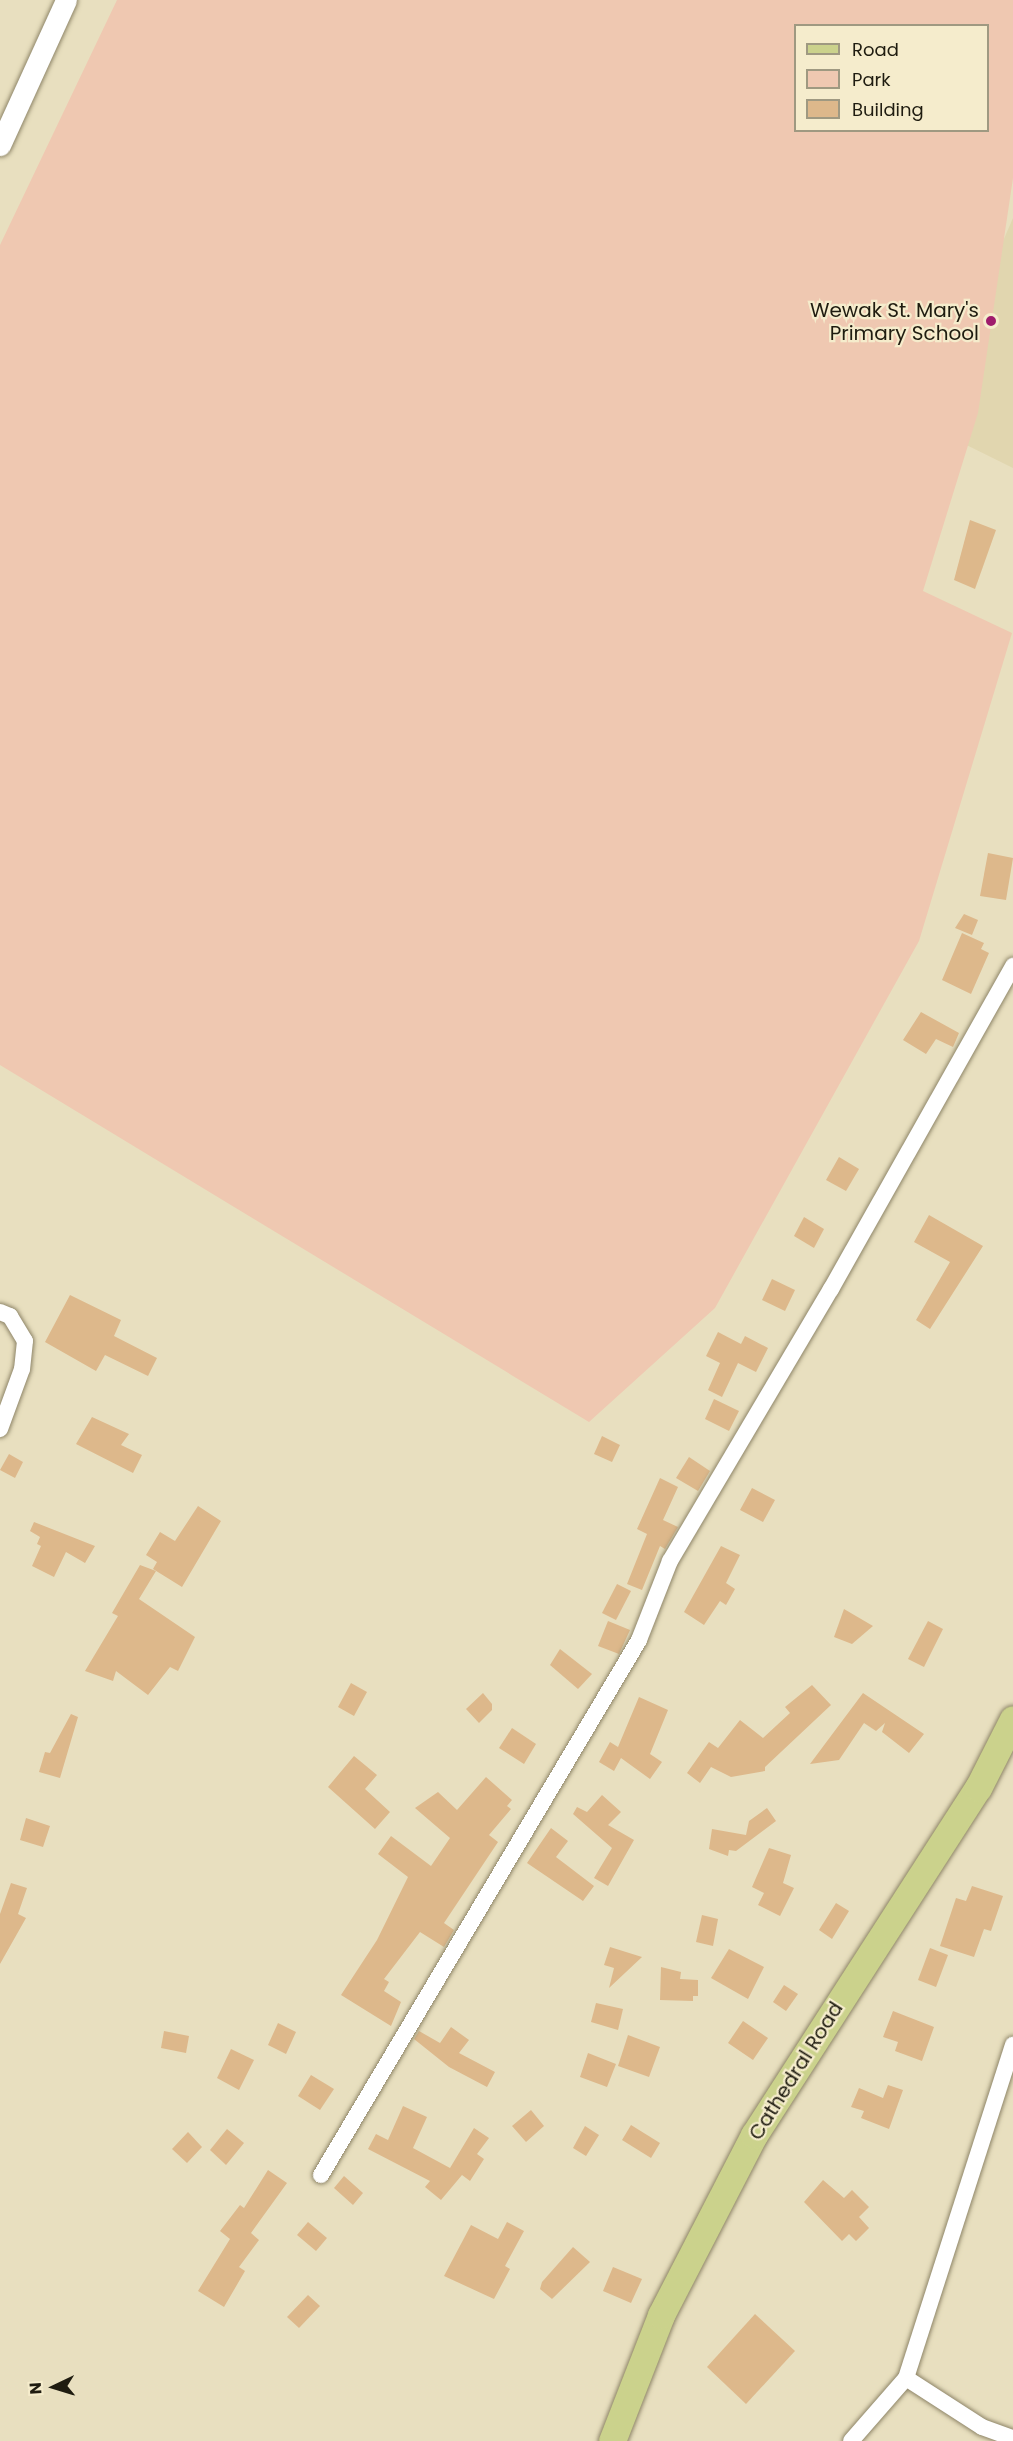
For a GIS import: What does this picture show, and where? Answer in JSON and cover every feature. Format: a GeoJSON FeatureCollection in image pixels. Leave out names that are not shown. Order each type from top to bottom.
{"type":"FeatureCollection","features":[{"type":"Feature","properties":{"kind":"main road","name":"Cathedral Road"},"geometry":{"type":"LineString","coordinates":[[612,2441],[661,2315],[754,2135],[978,1788],[1012,1723]]}},
{"type":"Feature","properties":{"kind":"street"},"geometry":{"type":"LineString","coordinates":[[0,145],[66,0]]}},
{"type":"Feature","properties":{"kind":"street"},"geometry":{"type":"LineString","coordinates":[[321,2175],[639,1640],[670,1561],[831,1289],[1013,966]]}},
{"type":"Feature","properties":{"kind":"street"},"geometry":{"type":"LineString","coordinates":[[0,1312],[10,1316],[25,1341],[22,1369],[0,1429]]}},
{"type":"Feature","properties":{"kind":"street"},"geometry":{"type":"LineString","coordinates":[[851,2441],[906,2378],[1013,2044]]}},
{"type":"Feature","properties":{"kind":"street"},"geometry":{"type":"LineString","coordinates":[[906,2378],[982,2427],[1013,2438]]}},
{"type":"Feature","properties":{"kind":"shaded area","name":"Wewak St. Mary's Primary School"},"geometry":{"type":"Polygon","coordinates":[[[1013,218],[1013,468],[924,424],[1013,218]]]}},
{"type":"Feature","properties":{"kind":"green space"},"geometry":{"type":"Polygon","coordinates":[[[117,0],[1013,0],[1013,178],[978,413],[923,591],[1012,633],[919,941],[715,1308],[589,1422],[0,1065],[0,245],[117,0]]]}},
{"type":"Feature","properties":{"kind":"building"},"geometry":{"type":"Polygon","coordinates":[[[970,520],[996,530],[975,589],[954,580],[970,520]]]}},
{"type":"Feature","properties":{"kind":"building"},"geometry":{"type":"Polygon","coordinates":[[[988,853],[1013,858],[1006,900],[980,896],[988,853]]]}},
{"type":"Feature","properties":{"kind":"building"},"geometry":{"type":"Polygon","coordinates":[[[964,914],[978,920],[972,935],[955,928],[964,914]]]}},
{"type":"Feature","properties":{"kind":"building"},"geometry":{"type":"Polygon","coordinates":[[[962,933],[984,943],[981,949],[989,953],[971,994],[942,980],[962,933]]]}},
{"type":"Feature","properties":{"kind":"building"},"geometry":{"type":"Polygon","coordinates":[[[921,1012],[959,1033],[953,1047],[936,1039],[926,1054],[903,1040],[921,1012]]]}},
{"type":"Feature","properties":{"kind":"building"},"geometry":{"type":"Polygon","coordinates":[[[839,1157],[859,1169],[846,1191],[826,1180],[839,1157]]]}},
{"type":"Feature","properties":{"kind":"building"},"geometry":{"type":"Polygon","coordinates":[[[929,1215],[983,1246],[930,1329],[916,1320],[950,1262],[914,1242],[929,1215]]]}},
{"type":"Feature","properties":{"kind":"building"},"geometry":{"type":"Polygon","coordinates":[[[804,1217],[824,1229],[814,1248],[794,1236],[804,1217]]]}},
{"type":"Feature","properties":{"kind":"building"},"geometry":{"type":"Polygon","coordinates":[[[772,1279],[795,1290],[785,1311],[762,1300],[772,1279]]]}},
{"type":"Feature","properties":{"kind":"building"},"geometry":{"type":"Polygon","coordinates":[[[70,1295],[121,1320],[114,1336],[157,1358],[148,1376],[105,1355],[96,1371],[45,1342],[70,1295]]]}},
{"type":"Feature","properties":{"kind":"building"},"geometry":{"type":"Polygon","coordinates":[[[718,1332],[741,1344],[745,1336],[768,1348],[756,1372],[738,1363],[722,1397],[708,1390],[720,1363],[706,1356],[718,1332]]]}},
{"type":"Feature","properties":{"kind":"building"},"geometry":{"type":"Polygon","coordinates":[[[714,1399],[739,1411],[729,1431],[705,1419],[714,1399]]]}},
{"type":"Feature","properties":{"kind":"building"},"geometry":{"type":"Polygon","coordinates":[[[92,1417],[129,1434],[121,1445],[142,1455],[133,1473],[76,1444],[92,1417]]]}},
{"type":"Feature","properties":{"kind":"building"},"geometry":{"type":"Polygon","coordinates":[[[602,1436],[620,1445],[612,1462],[594,1454],[602,1436]]]}},
{"type":"Feature","properties":{"kind":"building"},"geometry":{"type":"Polygon","coordinates":[[[9,1454],[23,1462],[15,1478],[0,1470],[9,1454]]]}},
{"type":"Feature","properties":{"kind":"building"},"geometry":{"type":"Polygon","coordinates":[[[689,1457],[710,1471],[698,1491],[676,1478],[689,1457]]]}},
{"type":"Feature","properties":{"kind":"building"},"geometry":{"type":"Polygon","coordinates":[[[660,1478],[678,1487],[663,1520],[678,1527],[665,1549],[660,1546],[642,1590],[627,1584],[647,1534],[637,1529],[660,1478]]]}},
{"type":"Feature","properties":{"kind":"building"},"geometry":{"type":"Polygon","coordinates":[[[752,1488],[775,1500],[763,1522],[740,1510],[752,1488]]]}},
{"type":"Feature","properties":{"kind":"building"},"geometry":{"type":"Polygon","coordinates":[[[198,1506],[221,1521],[182,1587],[153,1569],[157,1562],[146,1555],[160,1532],[175,1541],[198,1506]]]}},
{"type":"Feature","properties":{"kind":"building"},"geometry":{"type":"Polygon","coordinates":[[[34,1522],[95,1546],[85,1563],[66,1552],[54,1577],[32,1566],[41,1546],[37,1544],[40,1537],[30,1531],[34,1522]]]}},
{"type":"Feature","properties":{"kind":"building"},"geometry":{"type":"Polygon","coordinates":[[[721,1546],[740,1555],[726,1583],[735,1589],[726,1605],[720,1601],[704,1625],[684,1612],[721,1546]]]}},
{"type":"Feature","properties":{"kind":"building"},"geometry":{"type":"Polygon","coordinates":[[[140,1565],[156,1571],[139,1599],[195,1637],[178,1671],[170,1667],[148,1695],[116,1671],[113,1681],[85,1671],[118,1616],[112,1613],[140,1565]]]}},
{"type":"Feature","properties":{"kind":"building"},"geometry":{"type":"Polygon","coordinates":[[[617,1584],[631,1591],[616,1620],[602,1613],[617,1584]]]}},
{"type":"Feature","properties":{"kind":"building"},"geometry":{"type":"Polygon","coordinates":[[[844,1609],[873,1626],[852,1644],[834,1637],[844,1609]]]}},
{"type":"Feature","properties":{"kind":"building"},"geometry":{"type":"Polygon","coordinates":[[[608,1621],[630,1630],[619,1654],[598,1646],[608,1621]]]}},
{"type":"Feature","properties":{"kind":"building"},"geometry":{"type":"Polygon","coordinates":[[[928,1621],[943,1629],[924,1667],[908,1659],[928,1621]]]}},
{"type":"Feature","properties":{"kind":"building"},"geometry":{"type":"Polygon","coordinates":[[[560,1649],[592,1674],[578,1689],[550,1665],[560,1649]]]}},
{"type":"Feature","properties":{"kind":"building"},"geometry":{"type":"Polygon","coordinates":[[[351,1683],[367,1692],[354,1716],[338,1707],[351,1683]]]}},
{"type":"Feature","properties":{"kind":"building"},"geometry":{"type":"Polygon","coordinates":[[[812,1685],[831,1705],[765,1767],[765,1771],[731,1777],[711,1767],[700,1783],[687,1773],[709,1742],[718,1748],[740,1720],[763,1738],[790,1713],[785,1707],[812,1685]]]}},
{"type":"Feature","properties":{"kind":"building"},"geometry":{"type":"Polygon","coordinates":[[[483,1693],[492,1704],[492,1710],[479,1723],[466,1709],[483,1693]]]}},
{"type":"Feature","properties":{"kind":"building"},"geometry":{"type":"Polygon","coordinates":[[[863,1693],[924,1734],[909,1753],[882,1732],[885,1723],[876,1731],[864,1723],[839,1760],[810,1764],[863,1693]]]}},
{"type":"Feature","properties":{"kind":"building"},"geometry":{"type":"Polygon","coordinates":[[[639,1697],[668,1710],[650,1754],[662,1762],[650,1779],[621,1758],[614,1771],[599,1762],[610,1742],[618,1747],[639,1697]]]}},
{"type":"Feature","properties":{"kind":"building"},"geometry":{"type":"Polygon","coordinates":[[[71,1714],[78,1717],[60,1778],[39,1772],[45,1752],[50,1753],[71,1714]]]}},
{"type":"Feature","properties":{"kind":"building"},"geometry":{"type":"Polygon","coordinates":[[[512,1728],[536,1744],[524,1764],[499,1748],[512,1728]]]}},
{"type":"Feature","properties":{"kind":"building"},"geometry":{"type":"Polygon","coordinates":[[[354,1756],[377,1775],[365,1789],[390,1812],[375,1829],[328,1787],[354,1756]]]}},
{"type":"Feature","properties":{"kind":"building"},"geometry":{"type":"Polygon","coordinates":[[[486,1777],[512,1800],[507,1806],[511,1809],[489,1835],[498,1842],[444,1923],[454,1930],[444,1947],[420,1932],[384,1979],[389,1982],[384,1991],[401,2002],[391,2026],[341,1995],[377,1940],[408,1877],[378,1854],[391,1836],[431,1866],[450,1838],[415,1808],[438,1792],[457,1810],[486,1777]]]}},
{"type":"Feature","properties":{"kind":"building"},"geometry":{"type":"Polygon","coordinates":[[[602,1795],[621,1812],[608,1825],[634,1840],[608,1886],[594,1878],[612,1848],[573,1814],[577,1807],[587,1812],[602,1795]]]}},
{"type":"Feature","properties":{"kind":"building"},"geometry":{"type":"Polygon","coordinates":[[[767,1808],[776,1821],[736,1851],[729,1850],[728,1856],[709,1849],[712,1829],[746,1835],[749,1821],[767,1808]]]}},
{"type":"Feature","properties":{"kind":"building"},"geometry":{"type":"Polygon","coordinates":[[[26,1818],[50,1826],[43,1847],[20,1840],[26,1818]]]}},
{"type":"Feature","properties":{"kind":"building"},"geometry":{"type":"Polygon","coordinates":[[[551,1828],[568,1841],[556,1857],[594,1886],[583,1901],[527,1863],[551,1828]]]}},
{"type":"Feature","properties":{"kind":"building"},"geometry":{"type":"Polygon","coordinates":[[[769,1848],[791,1855],[783,1883],[794,1888],[780,1916],[758,1905],[764,1893],[752,1887],[769,1848]]]}},
{"type":"Feature","properties":{"kind":"building"},"geometry":{"type":"Polygon","coordinates":[[[11,1883],[27,1888],[18,1914],[26,1918],[0,1964],[0,1914],[11,1883]]]}},
{"type":"Feature","properties":{"kind":"building"},"geometry":{"type":"Polygon","coordinates":[[[972,1886],[1003,1896],[991,1931],[984,1929],[974,1957],[940,1946],[956,1898],[966,1901],[972,1886]]]}},
{"type":"Feature","properties":{"kind":"building"},"geometry":{"type":"Polygon","coordinates":[[[836,1903],[849,1911],[832,1939],[819,1930],[836,1903]]]}},
{"type":"Feature","properties":{"kind":"building"},"geometry":{"type":"Polygon","coordinates":[[[702,1915],[718,1919],[713,1946],[696,1942],[702,1915]]]}},
{"type":"Feature","properties":{"kind":"building"},"geometry":{"type":"Polygon","coordinates":[[[610,1947],[642,1957],[609,1988],[614,1968],[604,1965],[610,1947]]]}},
{"type":"Feature","properties":{"kind":"building"},"geometry":{"type":"Polygon","coordinates":[[[930,1948],[948,1955],[936,1987],[918,1980],[930,1948]]]}},
{"type":"Feature","properties":{"kind":"building"},"geometry":{"type":"Polygon","coordinates":[[[729,1949],[764,1967],[748,1999],[711,1978],[729,1949]]]}},
{"type":"Feature","properties":{"kind":"building"},"geometry":{"type":"Polygon","coordinates":[[[661,1967],[681,1972],[680,1979],[698,1980],[698,1996],[693,1996],[693,2001],[660,2000],[661,1967]]]}},
{"type":"Feature","properties":{"kind":"building"},"geometry":{"type":"Polygon","coordinates":[[[784,1985],[798,1994],[786,2011],[773,2002],[784,1985]]]}},
{"type":"Feature","properties":{"kind":"building"},"geometry":{"type":"Polygon","coordinates":[[[596,2003],[623,2009],[618,2030],[591,2022],[596,2003]]]}},
{"type":"Feature","properties":{"kind":"building"},"geometry":{"type":"Polygon","coordinates":[[[893,2011],[934,2027],[922,2061],[895,2051],[898,2042],[883,2037],[893,2011]]]}},
{"type":"Feature","properties":{"kind":"building"},"geometry":{"type":"Polygon","coordinates":[[[743,2021],[768,2038],[753,2060],[728,2043],[743,2021]]]}},
{"type":"Feature","properties":{"kind":"building"},"geometry":{"type":"Polygon","coordinates":[[[278,2023],[296,2032],[286,2054],[268,2045],[278,2023]]]}},
{"type":"Feature","properties":{"kind":"building"},"geometry":{"type":"Polygon","coordinates":[[[451,2027],[469,2040],[459,2053],[495,2072],[487,2087],[449,2067],[414,2039],[419,2031],[440,2043],[451,2027]]]}},
{"type":"Feature","properties":{"kind":"building"},"geometry":{"type":"Polygon","coordinates":[[[164,2031],[189,2036],[186,2053],[161,2048],[164,2031]]]}},
{"type":"Feature","properties":{"kind":"building"},"geometry":{"type":"Polygon","coordinates":[[[628,2035],[660,2047],[649,2077],[618,2066],[628,2035]]]}},
{"type":"Feature","properties":{"kind":"building"},"geometry":{"type":"Polygon","coordinates":[[[231,2049],[254,2060],[239,2090],[217,2078],[231,2049]]]}},
{"type":"Feature","properties":{"kind":"building"},"geometry":{"type":"Polygon","coordinates":[[[588,2053],[616,2064],[607,2087],[580,2077],[588,2053]]]}},
{"type":"Feature","properties":{"kind":"building"},"geometry":{"type":"Polygon","coordinates":[[[311,2075],[334,2089],[320,2110],[298,2096],[311,2075]]]}},
{"type":"Feature","properties":{"kind":"building"},"geometry":{"type":"Polygon","coordinates":[[[888,2085],[903,2090],[889,2129],[861,2118],[864,2111],[851,2107],[859,2088],[883,2098],[888,2085]]]}},
{"type":"Feature","properties":{"kind":"building"},"geometry":{"type":"Polygon","coordinates":[[[403,2106],[427,2117],[413,2148],[450,2168],[474,2128],[489,2138],[477,2154],[484,2159],[470,2181],[462,2175],[441,2200],[425,2187],[430,2181],[368,2149],[376,2134],[388,2140],[403,2106]]]}},
{"type":"Feature","properties":{"kind":"building"},"geometry":{"type":"Polygon","coordinates":[[[531,2110],[544,2126],[526,2142],[512,2126],[531,2110]]]}},
{"type":"Feature","properties":{"kind":"building"},"geometry":{"type":"Polygon","coordinates":[[[631,2125],[660,2143],[651,2158],[622,2140],[631,2125]]]}},
{"type":"Feature","properties":{"kind":"building"},"geometry":{"type":"Polygon","coordinates":[[[585,2126],[599,2135],[586,2156],[573,2148],[585,2126]]]}},
{"type":"Feature","properties":{"kind":"building"},"geometry":{"type":"Polygon","coordinates":[[[227,2129],[244,2143],[226,2165],[210,2150],[227,2129]]]}},
{"type":"Feature","properties":{"kind":"building"},"geometry":{"type":"Polygon","coordinates":[[[188,2132],[202,2147],[187,2163],[172,2149],[188,2132]]]}},
{"type":"Feature","properties":{"kind":"building"},"geometry":{"type":"Polygon","coordinates":[[[268,2170],[287,2183],[251,2233],[259,2240],[239,2267],[245,2271],[224,2307],[198,2291],[230,2239],[220,2231],[240,2205],[244,2208],[268,2170]]]}},
{"type":"Feature","properties":{"kind":"building"},"geometry":{"type":"Polygon","coordinates":[[[344,2176],[363,2193],[353,2205],[334,2188],[344,2176]]]}},
{"type":"Feature","properties":{"kind":"building"},"geometry":{"type":"Polygon","coordinates":[[[823,2180],[844,2198],[852,2190],[869,2207],[859,2217],[869,2228],[856,2241],[849,2234],[842,2241],[804,2202],[823,2180]]]}},
{"type":"Feature","properties":{"kind":"building"},"geometry":{"type":"Polygon","coordinates":[[[308,2222],[327,2238],[316,2251],[297,2235],[308,2222]]]}},
{"type":"Feature","properties":{"kind":"building"},"geometry":{"type":"Polygon","coordinates":[[[507,2222],[524,2231],[505,2266],[510,2269],[494,2299],[444,2276],[471,2225],[498,2239],[507,2222]]]}},
{"type":"Feature","properties":{"kind":"building"},"geometry":{"type":"Polygon","coordinates":[[[573,2247],[590,2262],[552,2299],[540,2289],[542,2282],[573,2247]]]}},
{"type":"Feature","properties":{"kind":"building"},"geometry":{"type":"Polygon","coordinates":[[[613,2267],[642,2279],[631,2303],[603,2291],[613,2267]]]}},
{"type":"Feature","properties":{"kind":"building"},"geometry":{"type":"Polygon","coordinates":[[[308,2295],[320,2306],[299,2328],[287,2317],[308,2295]]]}},
{"type":"Feature","properties":{"kind":"building"},"geometry":{"type":"Polygon","coordinates":[[[755,2314],[795,2351],[746,2404],[707,2367],[755,2314]]]}},
{"type":"Feature","properties":{"kind":"place","name":"Wewak St. Mary's Primary School"},"geometry":{"type":"Point","coordinates":[991,321]}}]}
